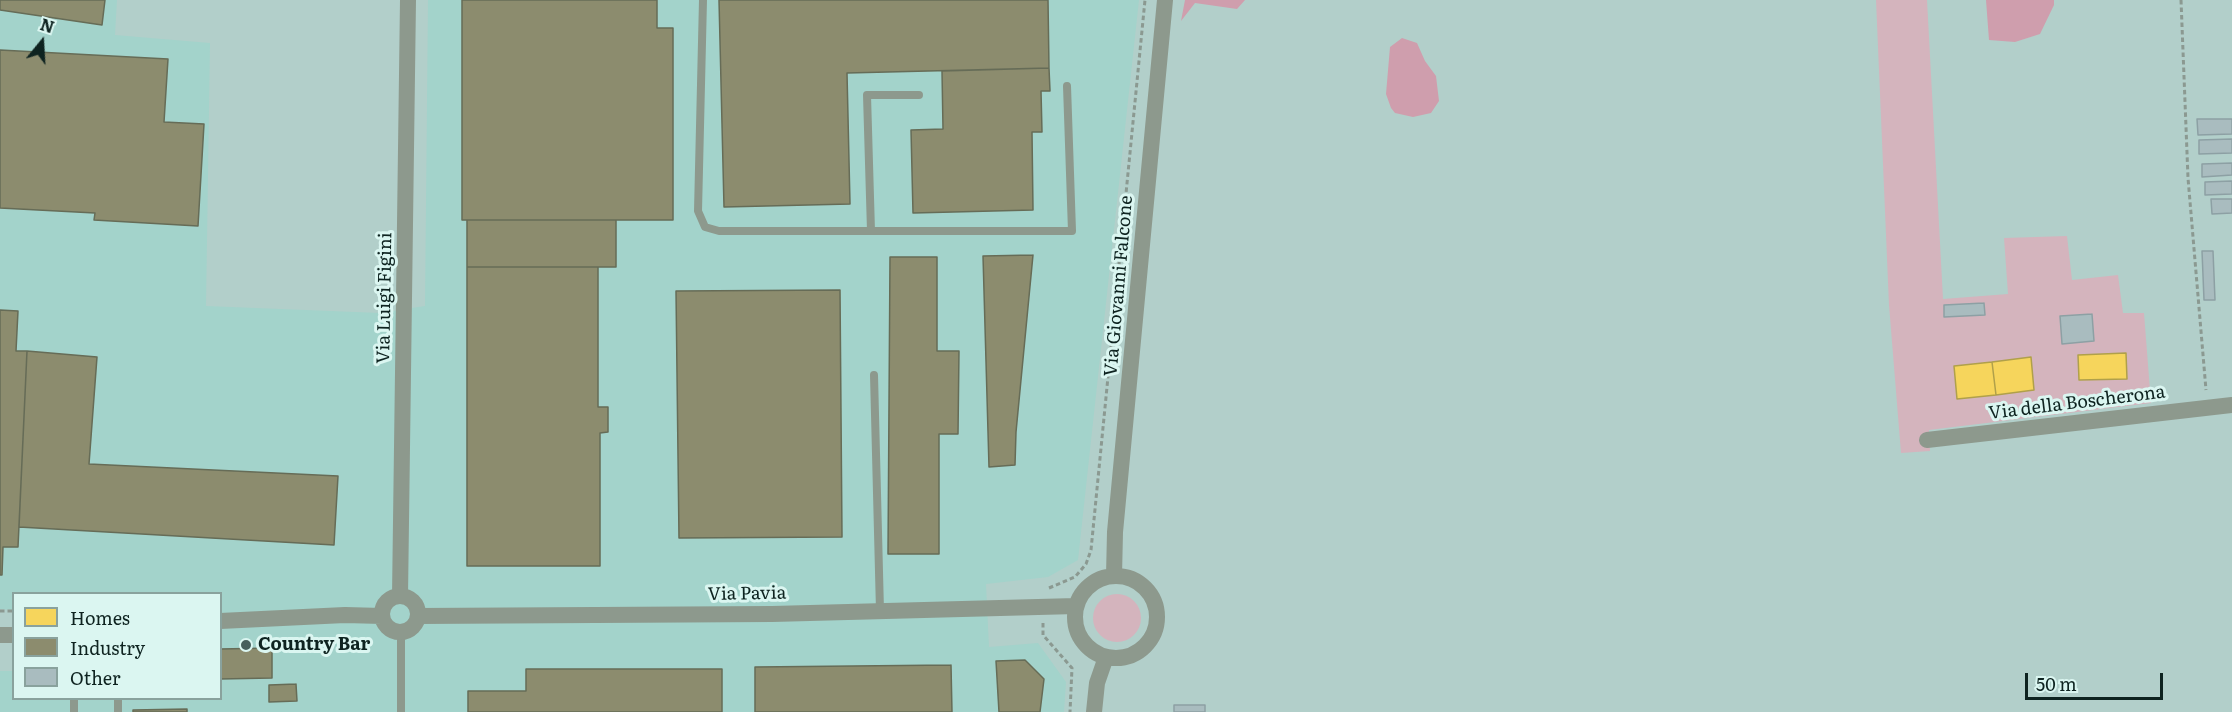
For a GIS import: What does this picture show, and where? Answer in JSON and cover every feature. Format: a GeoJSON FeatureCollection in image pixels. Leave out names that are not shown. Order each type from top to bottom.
{"type":"FeatureCollection","features":[{"type":"Feature","properties":{"kind":"street","name":"Via Luigi Figini"},"geometry":{"type":"LineString","coordinates":[[400,596],[408,0]]}},
{"type":"Feature","properties":{"kind":"street","name":"Via Giovanni Falcone"},"geometry":{"type":"LineString","coordinates":[[1114,576],[1116,520],[1166,0]]}},
{"type":"Feature","properties":{"kind":"street","name":"Via della Boscherona"},"geometry":{"type":"LineString","coordinates":[[1927,440],[2232,405]]}},
{"type":"Feature","properties":{"kind":"street"},"geometry":{"type":"LineString","coordinates":[[1114,576],[1128,577],[1141,584],[1150,594],[1156,607],[1157,621],[1154,635],[1134,654],[1120,658],[1106,657],[1094,652],[1084,643],[1075,620],[1076,606],[1081,594],[1101,578],[1114,576]]}},
{"type":"Feature","properties":{"kind":"street"},"geometry":{"type":"LineString","coordinates":[[400,596],[410,599],[417,606],[418,616],[416,624],[409,631],[400,633],[392,631],[385,625],[382,616],[384,606],[390,599],[400,596]]}},
{"type":"Feature","properties":{"kind":"street","name":"Via Pavia"},"geometry":{"type":"LineString","coordinates":[[418,616],[880,611],[1076,606]]}},
{"type":"Feature","properties":{"kind":"street"},"geometry":{"type":"LineString","coordinates":[[222,621],[345,615],[382,616]]}},
{"type":"Feature","properties":{"kind":"street"},"geometry":{"type":"LineString","coordinates":[[1094,712],[1097,683],[1106,657]]}},
{"type":"Feature","properties":{"kind":"lane"},"geometry":{"type":"LineString","coordinates":[[703,0],[698,211],[705,227],[719,231],[1072,231],[1067,86]]}},
{"type":"Feature","properties":{"kind":"lane"},"geometry":{"type":"LineString","coordinates":[[871,231],[867,95],[919,95]]}},
{"type":"Feature","properties":{"kind":"lane"},"geometry":{"type":"LineString","coordinates":[[874,375],[880,611]]}},
{"type":"Feature","properties":{"kind":"lane"},"geometry":{"type":"LineString","coordinates":[[400,633],[401,712]]}},
{"type":"Feature","properties":{"kind":"path"},"geometry":{"type":"LineString","coordinates":[[1043,608],[1047,589],[1075,577],[1086,564],[1090,550],[1145,0]]}},
{"type":"Feature","properties":{"kind":"path"},"geometry":{"type":"LineString","coordinates":[[2181,0],[2188,178],[2208,407]]}},
{"type":"Feature","properties":{"kind":"path"},"geometry":{"type":"LineString","coordinates":[[1043,635],[1072,668],[1070,712]]}},
{"type":"Feature","properties":{"kind":"shaded area"},"geometry":{"type":"Polygon","coordinates":[[[0,0],[117,0],[115,35],[210,43],[206,306],[380,313],[425,306],[428,0],[1139,0],[1078,560],[1048,577],[986,584],[989,647],[1038,643],[1066,682],[1064,712],[0,712],[0,671],[12,671],[12,700],[222,700],[222,592],[12,592],[12,610],[0,609],[0,0]]]}},
{"type":"Feature","properties":{"kind":"shaded area"},"geometry":{"type":"Polygon","coordinates":[[[1185,0],[1245,0],[1237,9],[1195,3],[1181,21],[1185,0]]]}},
{"type":"Feature","properties":{"kind":"shaded area"},"geometry":{"type":"Polygon","coordinates":[[[1876,0],[1927,0],[1943,299],[2008,294],[2004,238],[2067,236],[2072,280],[2118,275],[2123,313],[2144,313],[2151,403],[1929,430],[1930,451],[1901,453],[1889,305],[1876,0]]]}},
{"type":"Feature","properties":{"kind":"shaded area"},"geometry":{"type":"Polygon","coordinates":[[[1986,0],[2054,0],[2054,5],[2040,34],[2015,42],[1989,40],[1986,0]]]}},
{"type":"Feature","properties":{"kind":"shaded area"},"geometry":{"type":"Polygon","coordinates":[[[1402,38],[1417,43],[1425,61],[1436,76],[1439,101],[1431,113],[1413,117],[1395,113],[1391,108],[1386,94],[1390,47],[1402,38]]]}},
{"type":"Feature","properties":{"kind":"shaded area"},"geometry":{"type":"Polygon","coordinates":[[[1117,594],[1134,601],[1141,618],[1134,635],[1117,642],[1100,635],[1093,618],[1100,601],[1117,594]]]}},
{"type":"Feature","properties":{"kind":"building: Homes"},"geometry":{"type":"Polygon","coordinates":[[[2126,353],[2127,379],[2079,380],[2078,355],[2126,353]]]}},
{"type":"Feature","properties":{"kind":"building: Homes"},"geometry":{"type":"Polygon","coordinates":[[[2031,357],[2034,390],[1996,395],[1992,362],[2031,357]]]}},
{"type":"Feature","properties":{"kind":"building: Homes"},"geometry":{"type":"Polygon","coordinates":[[[1992,362],[1996,395],[1957,399],[1954,366],[1992,362]]]}},
{"type":"Feature","properties":{"kind":"building: Industry"},"geometry":{"type":"Polygon","coordinates":[[[0,0],[105,0],[102,25],[0,10],[0,0]]]}},
{"type":"Feature","properties":{"kind":"building: Industry"},"geometry":{"type":"Polygon","coordinates":[[[462,0],[657,0],[657,28],[673,28],[673,220],[462,220],[462,0]]]}},
{"type":"Feature","properties":{"kind":"building: Industry"},"geometry":{"type":"Polygon","coordinates":[[[719,0],[1048,0],[1049,68],[847,73],[850,204],[724,207],[719,0]]]}},
{"type":"Feature","properties":{"kind":"building: Industry"},"geometry":{"type":"Polygon","coordinates":[[[0,50],[168,59],[164,122],[204,124],[198,226],[94,220],[95,213],[0,208],[0,50]]]}},
{"type":"Feature","properties":{"kind":"building: Industry"},"geometry":{"type":"Polygon","coordinates":[[[1049,68],[1050,91],[1041,91],[1042,132],[1032,132],[1033,210],[913,213],[911,130],[943,129],[942,71],[1049,68]]]}},
{"type":"Feature","properties":{"kind":"building: Industry"},"geometry":{"type":"Polygon","coordinates":[[[467,220],[616,220],[616,267],[467,267],[467,220]]]}},
{"type":"Feature","properties":{"kind":"building: Industry"},"geometry":{"type":"Polygon","coordinates":[[[1033,255],[1016,432],[1015,465],[989,467],[983,256],[1033,255]]]}},
{"type":"Feature","properties":{"kind":"building: Industry"},"geometry":{"type":"Polygon","coordinates":[[[890,257],[937,257],[937,351],[959,351],[958,434],[939,434],[939,554],[888,554],[890,257]]]}},
{"type":"Feature","properties":{"kind":"building: Industry"},"geometry":{"type":"Polygon","coordinates":[[[467,267],[598,267],[598,407],[608,407],[608,432],[600,433],[600,566],[467,566],[467,267]]]}},
{"type":"Feature","properties":{"kind":"building: Industry"},"geometry":{"type":"Polygon","coordinates":[[[840,290],[842,537],[679,538],[676,291],[840,290]]]}},
{"type":"Feature","properties":{"kind":"building: Industry"},"geometry":{"type":"Polygon","coordinates":[[[0,310],[18,311],[16,351],[27,351],[18,547],[3,547],[2,575],[0,575],[0,310]]]}},
{"type":"Feature","properties":{"kind":"building: Industry"},"geometry":{"type":"Polygon","coordinates":[[[27,351],[97,357],[89,464],[338,476],[334,545],[19,527],[27,351]]]}},
{"type":"Feature","properties":{"kind":"building: Industry"},"geometry":{"type":"Polygon","coordinates":[[[272,648],[272,678],[222,679],[222,649],[272,648]]]}},
{"type":"Feature","properties":{"kind":"building: Industry"},"geometry":{"type":"Polygon","coordinates":[[[1025,660],[1044,679],[1040,712],[999,712],[996,661],[1025,660]]]}},
{"type":"Feature","properties":{"kind":"building: Industry"},"geometry":{"type":"Polygon","coordinates":[[[951,665],[952,712],[755,712],[755,667],[951,665]]]}},
{"type":"Feature","properties":{"kind":"building: Industry"},"geometry":{"type":"Polygon","coordinates":[[[526,669],[722,669],[722,712],[468,712],[468,691],[526,691],[526,669]]]}},
{"type":"Feature","properties":{"kind":"building: Industry"},"geometry":{"type":"Polygon","coordinates":[[[296,684],[297,701],[269,702],[269,685],[296,684]]]}},
{"type":"Feature","properties":{"kind":"building: Industry"},"geometry":{"type":"Polygon","coordinates":[[[187,709],[187,712],[133,712],[133,710],[187,709]]]}},
{"type":"Feature","properties":{"kind":"building: Other"},"geometry":{"type":"Polygon","coordinates":[[[2197,119],[2232,119],[2232,134],[2198,135],[2197,119]]]}},
{"type":"Feature","properties":{"kind":"building: Other"},"geometry":{"type":"Polygon","coordinates":[[[2232,139],[2232,153],[2199,154],[2199,140],[2232,139]]]}},
{"type":"Feature","properties":{"kind":"building: Other"},"geometry":{"type":"Polygon","coordinates":[[[2232,163],[2232,175],[2202,177],[2202,164],[2232,163]]]}},
{"type":"Feature","properties":{"kind":"building: Other"},"geometry":{"type":"Polygon","coordinates":[[[2232,181],[2232,194],[2205,195],[2205,182],[2232,181]]]}},
{"type":"Feature","properties":{"kind":"building: Other"},"geometry":{"type":"Polygon","coordinates":[[[2211,199],[2232,199],[2232,213],[2212,214],[2211,199]]]}},
{"type":"Feature","properties":{"kind":"building: Other"},"geometry":{"type":"Polygon","coordinates":[[[2202,251],[2213,251],[2215,300],[2204,300],[2202,251]]]}},
{"type":"Feature","properties":{"kind":"building: Other"},"geometry":{"type":"Polygon","coordinates":[[[1984,303],[1985,315],[1944,317],[1944,305],[1984,303]]]}},
{"type":"Feature","properties":{"kind":"building: Other"},"geometry":{"type":"Polygon","coordinates":[[[2092,314],[2094,341],[2062,344],[2060,316],[2092,314]]]}},
{"type":"Feature","properties":{"kind":"building: Other"},"geometry":{"type":"Polygon","coordinates":[[[1174,705],[1205,705],[1205,712],[1174,712],[1174,705]]]}},
{"type":"Feature","properties":{"kind":"place","name":"Country Bar"},"geometry":{"type":"Point","coordinates":[246,645]}}]}
